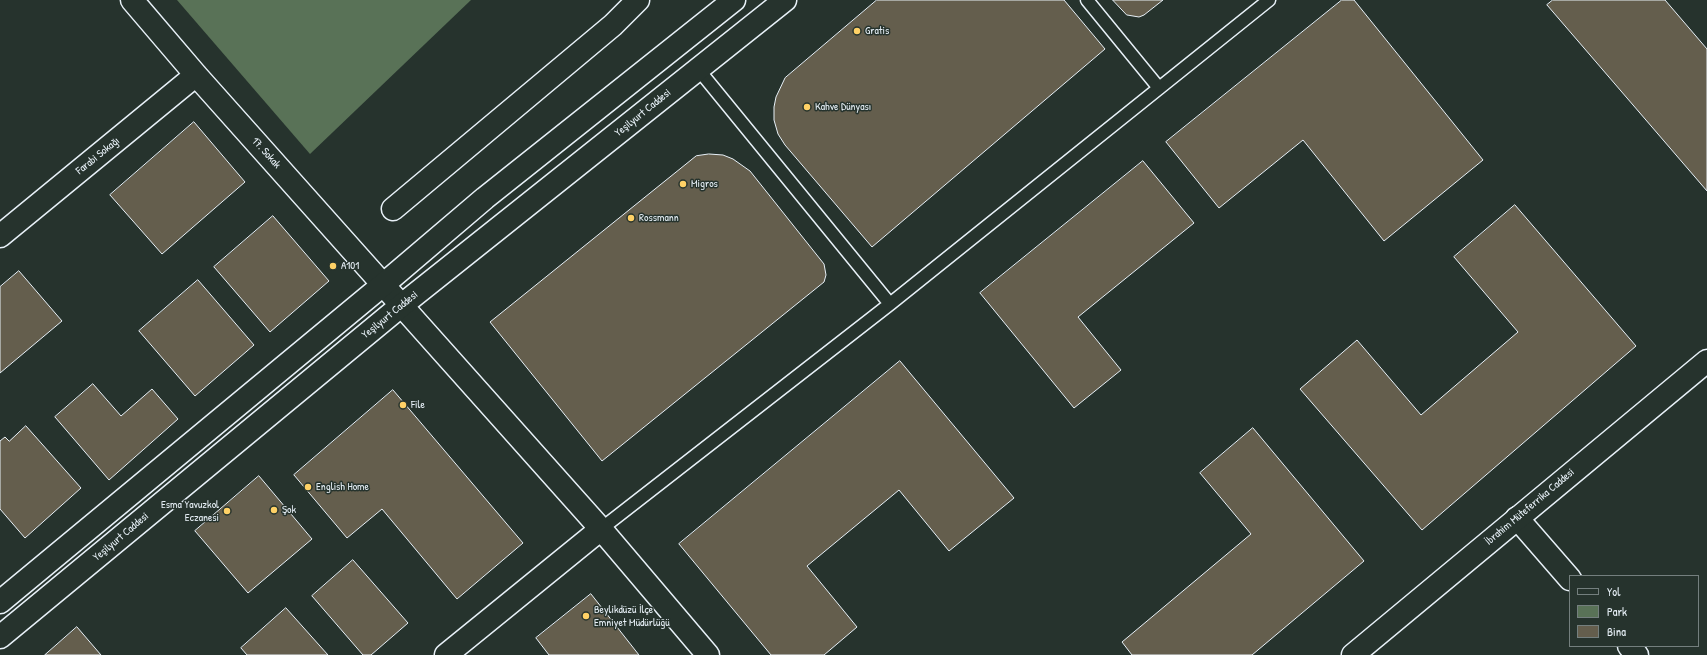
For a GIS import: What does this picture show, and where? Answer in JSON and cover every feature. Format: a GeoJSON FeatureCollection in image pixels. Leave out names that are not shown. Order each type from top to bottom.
{"type":"FeatureCollection","features":[{"type":"Feature","properties":{"kind":"street","name":"17. Sokak"},"geometry":{"type":"LineString","coordinates":[[132,0],[196,75],[601,529],[708,655]]}},
{"type":"Feature","properties":{"kind":"street"},"geometry":{"type":"LineString","coordinates":[[393,209],[613,25],[638,0]]}},
{"type":"Feature","properties":{"kind":"street"},"geometry":{"type":"LineString","coordinates":[[0,602],[384,284],[485,198],[734,0]]}},
{"type":"Feature","properties":{"kind":"street","name":"Yeşilyurt Caddesi"},"geometry":{"type":"LineString","coordinates":[[0,637],[402,305],[785,0]]}},
{"type":"Feature","properties":{"kind":"street","name":"Farabi Sokağı"},"geometry":{"type":"LineString","coordinates":[[0,236],[196,75]]}},
{"type":"Feature","properties":{"kind":"street","name":"İbrahim Müteferrika Caddesi"},"geometry":{"type":"LineString","coordinates":[[1353,655],[1707,361]]}},
{"type":"Feature","properties":{"kind":"street"},"geometry":{"type":"LineString","coordinates":[[1517,518],[1569,578]]}},
{"type":"Feature","properties":{"kind":"street"},"geometry":{"type":"LineString","coordinates":[[446,655],[601,529]]}},
{"type":"Feature","properties":{"kind":"street"},"geometry":{"type":"LineString","coordinates":[[1630,647],[1637,655]]}},
{"type":"Feature","properties":{"kind":"lane"},"geometry":{"type":"LineString","coordinates":[[1087,0],[1159,88]]}},
{"type":"Feature","properties":{"kind":"lane"},"geometry":{"type":"LineString","coordinates":[[601,529],[890,304],[1269,0]]}},
{"type":"Feature","properties":{"kind":"lane"},"geometry":{"type":"LineString","coordinates":[[698,69],[890,304]]}},
{"type":"Feature","properties":{"kind":"green space"},"geometry":{"type":"Polygon","coordinates":[[[177,0],[471,0],[310,154],[177,0]]]}},
{"type":"Feature","properties":{"kind":"building"},"geometry":{"type":"Polygon","coordinates":[[[877,0],[1064,0],[1105,49],[872,247],[785,145],[778,134],[774,120],[774,107],[776,97],[785,78],[877,0]]]}},
{"type":"Feature","properties":{"kind":"building"},"geometry":{"type":"Polygon","coordinates":[[[1113,0],[1163,0],[1144,15],[1139,17],[1127,15],[1113,0]]]}},
{"type":"Feature","properties":{"kind":"building"},"geometry":{"type":"Polygon","coordinates":[[[1342,0],[1354,0],[1483,160],[1384,241],[1303,140],[1219,208],[1166,142],[1342,0]]]}},
{"type":"Feature","properties":{"kind":"building"},"geometry":{"type":"Polygon","coordinates":[[[1553,0],[1665,0],[1707,49],[1707,191],[1547,5],[1553,0]]]}},
{"type":"Feature","properties":{"kind":"building"},"geometry":{"type":"Polygon","coordinates":[[[194,122],[245,182],[162,254],[110,195],[194,122]]]}},
{"type":"Feature","properties":{"kind":"building"},"geometry":{"type":"Polygon","coordinates":[[[709,154],[723,155],[733,159],[750,171],[824,264],[826,275],[824,282],[602,461],[490,322],[696,156],[709,154]]]}},
{"type":"Feature","properties":{"kind":"building"},"geometry":{"type":"Polygon","coordinates":[[[1143,161],[1194,223],[1078,317],[1121,370],[1074,408],[980,293],[1143,161]]]}},
{"type":"Feature","properties":{"kind":"building"},"geometry":{"type":"Polygon","coordinates":[[[1515,205],[1636,346],[1422,530],[1300,389],[1357,340],[1421,415],[1518,332],[1454,257],[1515,205]]]}},
{"type":"Feature","properties":{"kind":"building"},"geometry":{"type":"Polygon","coordinates":[[[273,216],[329,281],[270,332],[214,267],[273,216]]]}},
{"type":"Feature","properties":{"kind":"building"},"geometry":{"type":"Polygon","coordinates":[[[19,271],[62,321],[0,373],[0,287],[19,271]]]}},
{"type":"Feature","properties":{"kind":"building"},"geometry":{"type":"Polygon","coordinates":[[[198,280],[254,345],[195,396],[139,331],[198,280]]]}},
{"type":"Feature","properties":{"kind":"building"},"geometry":{"type":"Polygon","coordinates":[[[900,361],[1014,498],[949,551],[899,490],[807,566],[857,627],[824,655],[771,655],[679,544],[900,361]]]}},
{"type":"Feature","properties":{"kind":"building"},"geometry":{"type":"Polygon","coordinates":[[[93,384],[121,416],[152,389],[178,419],[109,480],[55,417],[93,384]]]}},
{"type":"Feature","properties":{"kind":"building"},"geometry":{"type":"Polygon","coordinates":[[[393,390],[523,543],[457,599],[382,509],[347,538],[294,475],[393,390]]]}},
{"type":"Feature","properties":{"kind":"building"},"geometry":{"type":"Polygon","coordinates":[[[26,426],[81,488],[25,538],[0,509],[0,441],[5,437],[9,441],[26,426]]]}},
{"type":"Feature","properties":{"kind":"building"},"geometry":{"type":"Polygon","coordinates":[[[1253,428],[1364,561],[1252,655],[1132,655],[1122,642],[1251,534],[1200,473],[1253,428]]]}},
{"type":"Feature","properties":{"kind":"building"},"geometry":{"type":"Polygon","coordinates":[[[259,476],[312,539],[248,593],[195,531],[259,476]]]}},
{"type":"Feature","properties":{"kind":"building"},"geometry":{"type":"Polygon","coordinates":[[[353,560],[408,623],[371,655],[363,655],[312,596],[353,560]]]}},
{"type":"Feature","properties":{"kind":"building","name":"Beylikdüzü İlçe Emniyet Müdürlüğü"},"geometry":{"type":"Polygon","coordinates":[[[591,594],[639,655],[549,655],[536,638],[591,594]]]}},
{"type":"Feature","properties":{"kind":"building"},"geometry":{"type":"Polygon","coordinates":[[[286,608],[328,655],[247,655],[241,648],[286,608]]]}},
{"type":"Feature","properties":{"kind":"building"},"geometry":{"type":"Polygon","coordinates":[[[77,627],[101,655],[45,655],[77,627]]]}},
{"type":"Feature","properties":{"kind":"place","name":"Gratis"},"geometry":{"type":"Point","coordinates":[857,31]}},
{"type":"Feature","properties":{"kind":"place","name":"Kahve Dünyası"},"geometry":{"type":"Point","coordinates":[807,107]}},
{"type":"Feature","properties":{"kind":"place","name":"Migros"},"geometry":{"type":"Point","coordinates":[683,184]}},
{"type":"Feature","properties":{"kind":"place","name":"Rossmann"},"geometry":{"type":"Point","coordinates":[631,218]}},
{"type":"Feature","properties":{"kind":"place","name":"A101"},"geometry":{"type":"Point","coordinates":[333,266]}},
{"type":"Feature","properties":{"kind":"place","name":"File"},"geometry":{"type":"Point","coordinates":[403,405]}},
{"type":"Feature","properties":{"kind":"place","name":"English Home"},"geometry":{"type":"Point","coordinates":[308,487]}},
{"type":"Feature","properties":{"kind":"place","name":"Şok"},"geometry":{"type":"Point","coordinates":[274,510]}},
{"type":"Feature","properties":{"kind":"place","name":"Esma Yavuzkol Eczanesi"},"geometry":{"type":"Point","coordinates":[227,511]}},
{"type":"Feature","properties":{"kind":"place","name":"Beylikdüzü İlçe Emniyet Müdürlüğü"},"geometry":{"type":"Point","coordinates":[586,616]}}]}
